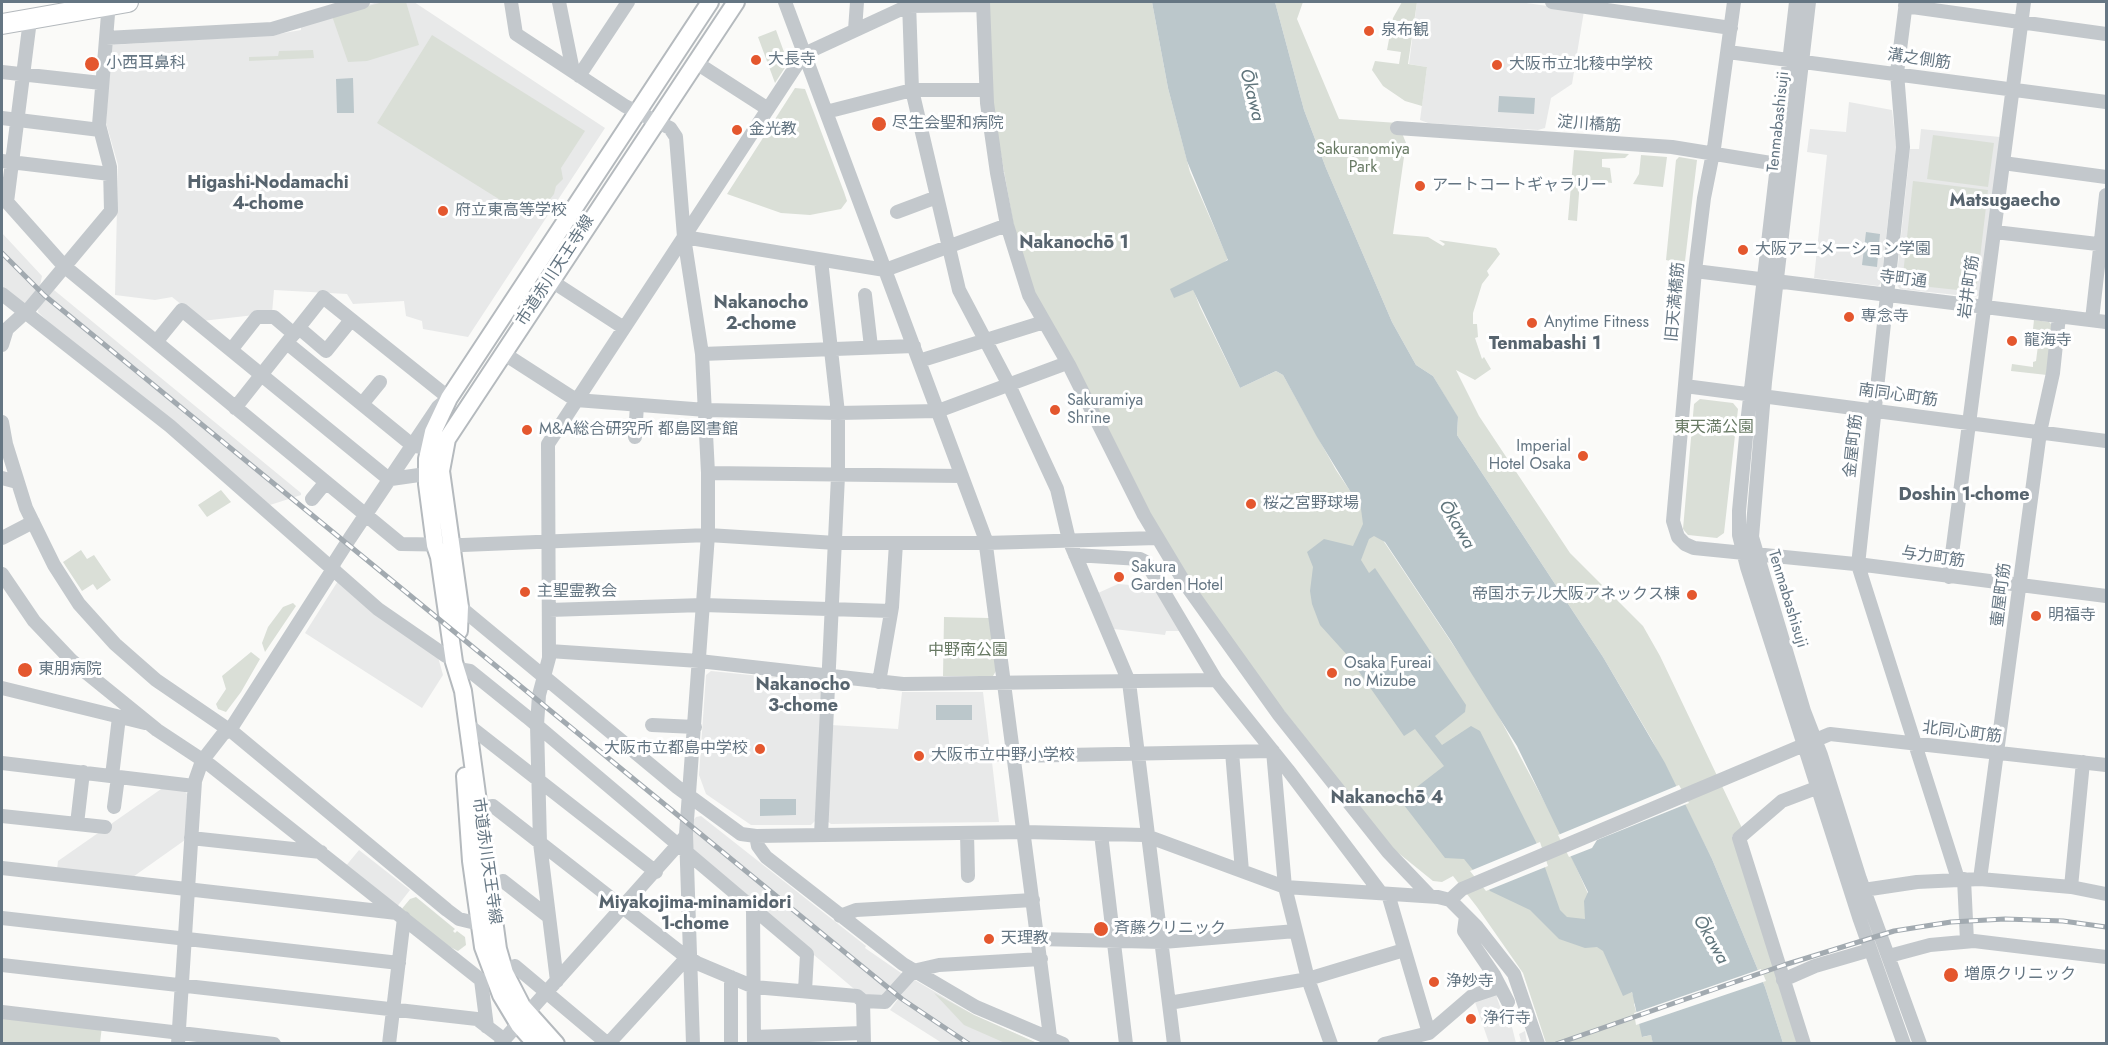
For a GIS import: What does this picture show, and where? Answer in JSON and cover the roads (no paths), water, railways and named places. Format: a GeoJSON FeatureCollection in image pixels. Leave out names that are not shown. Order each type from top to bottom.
{"type":"FeatureCollection","features":[{"type":"Feature","properties":{"kind":"highway"},"geometry":{"type":"LineString","coordinates":[[2,14],[76,2]]}},
{"type":"Feature","properties":{"kind":"highway"},"geometry":{"type":"LineString","coordinates":[[2,24],[128,2]]}},
{"type":"Feature","properties":{"kind":"main road","name":"市道赤川天王寺線"},"geometry":{"type":"LineString","coordinates":[[441,549],[426,474],[428,449],[449,398],[710,2]]}},
{"type":"Feature","properties":{"kind":"main road","name":"市道赤川天王寺線"},"geometry":{"type":"LineString","coordinates":[[428,449],[453,429],[736,2]]}},
{"type":"Feature","properties":{"kind":"main road","name":"市道赤川天王寺線"},"geometry":{"type":"LineString","coordinates":[[428,449],[441,483],[444,600],[439,610],[455,663]]}},
{"type":"Feature","properties":{"kind":"main road"},"geometry":{"type":"LineString","coordinates":[[441,549],[454,556],[460,607],[455,663],[458,688]]}},
{"type":"Feature","properties":{"kind":"main road"},"geometry":{"type":"LineString","coordinates":[[455,663],[458,688]]}},
{"type":"Feature","properties":{"kind":"main road","name":"市道赤川天王寺線"},"geometry":{"type":"LineString","coordinates":[[458,688],[468,725],[489,897],[496,934],[505,973],[536,1044]]}},
{"type":"Feature","properties":{"kind":"main road","name":"市道赤川天王寺線"},"geometry":{"type":"LineString","coordinates":[[458,688],[475,921],[493,977],[524,1020],[556,1044]]}},
{"type":"Feature","properties":{"kind":"street"},"geometry":{"type":"LineString","coordinates":[[106,38],[273,29],[345,4],[363,2]]}},
{"type":"Feature","properties":{"kind":"street"},"geometry":{"type":"LineString","coordinates":[[511,2],[516,34],[637,112],[672,130],[676,137],[684,237],[702,354],[708,473],[708,535],[690,795],[684,844],[693,1044]]}},
{"type":"Feature","properties":{"kind":"street"},"geometry":{"type":"LineString","coordinates":[[559,2],[576,74]]}},
{"type":"Feature","properties":{"kind":"street"},"geometry":{"type":"LineString","coordinates":[[576,74],[628,2]]}},
{"type":"Feature","properties":{"kind":"street"},"geometry":{"type":"LineString","coordinates":[[784,2],[986,543],[1038,939],[1055,1042]]}},
{"type":"Feature","properties":{"kind":"street"},"geometry":{"type":"LineString","coordinates":[[855,30],[857,2]]}},
{"type":"Feature","properties":{"kind":"street"},"geometry":{"type":"LineString","coordinates":[[1552,2],[1731,28]]}},
{"type":"Feature","properties":{"kind":"street","name":"旧天満橋筋"},"geometry":{"type":"LineString","coordinates":[[1734,2],[1695,270],[1672,521],[1675,531],[1689,546],[1749,553]]}},
{"type":"Feature","properties":{"kind":"street","name":"Tenmabashisuji"},"geometry":{"type":"LineString","coordinates":[[1796,2],[1796,59],[1758,395],[1749,553],[1858,891],[1870,950],[1904,1044]]}},
{"type":"Feature","properties":{"kind":"street","name":"Tenmabashisuji"},"geometry":{"type":"LineString","coordinates":[[1771,281],[1777,164],[1809,2]]}},
{"type":"Feature","properties":{"kind":"street","name":"岩井町筋"},"geometry":{"type":"LineString","coordinates":[[1949,577],[2024,2]]}},
{"type":"Feature","properties":{"kind":"street"},"geometry":{"type":"LineString","coordinates":[[553,987],[549,917],[540,843],[537,725],[542,676],[548,663],[549,651],[546,449],[804,54],[908,4],[983,3],[986,90],[1007,225],[1026,289],[1067,363],[1157,538],[1186,585],[1267,699],[1388,852],[1430,896]]}},
{"type":"Feature","properties":{"kind":"street"},"geometry":{"type":"LineString","coordinates":[[2,345],[5,331],[111,211],[111,174],[100,130],[101,83],[109,4]]}},
{"type":"Feature","properties":{"kind":"street"},"geometry":{"type":"LineString","coordinates":[[908,4],[912,90],[959,290],[1008,385],[1057,489],[1069,540],[1130,682],[1174,1044]]}},
{"type":"Feature","properties":{"kind":"street"},"geometry":{"type":"LineString","coordinates":[[1905,4],[2106,33]]}},
{"type":"Feature","properties":{"kind":"street","name":"金屋町筋"},"geometry":{"type":"LineString","coordinates":[[1905,4],[1897,73],[1903,147],[1858,565],[1961,879],[1968,941]]}},
{"type":"Feature","properties":{"kind":"street"},"geometry":{"type":"LineString","coordinates":[[30,20],[17,120],[6,162],[7,202],[64,266],[401,544],[441,549],[708,535],[836,543],[986,543],[1157,538]]}},
{"type":"Feature","properties":{"kind":"street","name":"溝之側筋"},"geometry":{"type":"LineString","coordinates":[[1728,52],[1796,59],[2106,102]]}},
{"type":"Feature","properties":{"kind":"street"},"geometry":{"type":"LineString","coordinates":[[695,62],[768,109]]}},
{"type":"Feature","properties":{"kind":"street"},"geometry":{"type":"LineString","coordinates":[[2,72],[101,83]]}},
{"type":"Feature","properties":{"kind":"street"},"geometry":{"type":"LineString","coordinates":[[826,112],[912,90],[986,90]]}},
{"type":"Feature","properties":{"kind":"street"},"geometry":{"type":"LineString","coordinates":[[2,118],[100,130]]}},
{"type":"Feature","properties":{"kind":"street","name":"淀川橋筋"},"geometry":{"type":"LineString","coordinates":[[1397,128],[1672,147],[1777,164]]}},
{"type":"Feature","properties":{"kind":"street"},"geometry":{"type":"LineString","coordinates":[[6,162],[111,174]]}},
{"type":"Feature","properties":{"kind":"street"},"geometry":{"type":"LineString","coordinates":[[2003,163],[2106,177]]}},
{"type":"Feature","properties":{"kind":"street"},"geometry":{"type":"LineString","coordinates":[[2099,321],[2106,195]]}},
{"type":"Feature","properties":{"kind":"street"},"geometry":{"type":"LineString","coordinates":[[897,212],[937,197]]}},
{"type":"Feature","properties":{"kind":"street"},"geometry":{"type":"LineString","coordinates":[[684,237],[885,270],[1007,225]]}},
{"type":"Feature","properties":{"kind":"street"},"geometry":{"type":"LineString","coordinates":[[1995,232],[2104,245]]}},
{"type":"Feature","properties":{"kind":"street"},"geometry":{"type":"LineString","coordinates":[[821,260],[838,413],[836,543],[821,835]]}},
{"type":"Feature","properties":{"kind":"street","name":"寺町通"},"geometry":{"type":"LineString","coordinates":[[1695,270],[2099,321]]}},
{"type":"Feature","properties":{"kind":"street"},"geometry":{"type":"LineString","coordinates":[[550,280],[624,328]]}},
{"type":"Feature","properties":{"kind":"street"},"geometry":{"type":"LineString","coordinates":[[2,294],[170,426],[378,609],[470,671],[684,844],[807,954],[805,991]]}},
{"type":"Feature","properties":{"kind":"street"},"geometry":{"type":"LineString","coordinates":[[866,295],[872,347]]}},
{"type":"Feature","properties":{"kind":"street"},"geometry":{"type":"LineString","coordinates":[[235,408],[323,297],[449,398]]}},
{"type":"Feature","properties":{"kind":"street"},"geometry":{"type":"LineString","coordinates":[[156,342],[183,310],[390,479],[426,474]]}},
{"type":"Feature","properties":{"kind":"street","name":"壷屋町筋"},"geometry":{"type":"LineString","coordinates":[[1980,879],[2040,432],[2053,373],[2059,316]]}},
{"type":"Feature","properties":{"kind":"street"},"geometry":{"type":"LineString","coordinates":[[179,1038],[195,783],[202,761],[223,734],[230,730],[333,569],[334,563],[367,517],[390,479],[428,449],[362,404],[274,317],[257,317],[231,350]]}},
{"type":"Feature","properties":{"kind":"street"},"geometry":{"type":"LineString","coordinates":[[293,335],[326,351],[351,320]]}},
{"type":"Feature","properties":{"kind":"street"},"geometry":{"type":"LineString","coordinates":[[919,361],[1044,322]]}},
{"type":"Feature","properties":{"kind":"street"},"geometry":{"type":"LineString","coordinates":[[702,354],[914,346]]}},
{"type":"Feature","properties":{"kind":"street"},"geometry":{"type":"LineString","coordinates":[[503,352],[576,400],[706,410],[838,413],[938,411],[1067,363]]}},
{"type":"Feature","properties":{"kind":"street"},"geometry":{"type":"LineString","coordinates":[[362,404],[380,382]]}},
{"type":"Feature","properties":{"kind":"street","name":"南同心町筋"},"geometry":{"type":"LineString","coordinates":[[1685,386],[2106,441]]}},
{"type":"Feature","properties":{"kind":"street"},"geometry":{"type":"LineString","coordinates":[[635,437],[637,405]]}},
{"type":"Feature","properties":{"kind":"street"},"geometry":{"type":"LineString","coordinates":[[2,422],[17,482],[33,522],[69,590],[115,644],[156,680],[230,730],[428,896],[459,919],[487,925],[496,934]]}},
{"type":"Feature","properties":{"kind":"street"},"geometry":{"type":"LineString","coordinates":[[708,473],[962,476]]}},
{"type":"Feature","properties":{"kind":"street"},"geometry":{"type":"LineString","coordinates":[[2,478],[17,482]]}},
{"type":"Feature","properties":{"kind":"street"},"geometry":{"type":"LineString","coordinates":[[312,499],[326,482]]}},
{"type":"Feature","properties":{"kind":"street"},"geometry":{"type":"LineString","coordinates":[[2,538],[33,522]]}},
{"type":"Feature","properties":{"kind":"street"},"geometry":{"type":"LineString","coordinates":[[879,682],[891,611],[896,543]]}},
{"type":"Feature","properties":{"kind":"street","name":"与力町筋"},"geometry":{"type":"LineString","coordinates":[[1749,553],[2106,596]]}},
{"type":"Feature","properties":{"kind":"street"},"geometry":{"type":"LineString","coordinates":[[1075,555],[1140,559],[1146,562],[1216,680],[1385,893],[1429,1033]]}},
{"type":"Feature","properties":{"kind":"street"},"geometry":{"type":"LineString","coordinates":[[2,574],[14,595],[48,639],[149,724],[202,761],[321,852],[481,980],[482,1023]]}},
{"type":"Feature","properties":{"kind":"street"},"geometry":{"type":"LineString","coordinates":[[549,610],[703,605],[891,611]]}},
{"type":"Feature","properties":{"kind":"street"},"geometry":{"type":"LineString","coordinates":[[460,607],[736,832],[756,836],[1025,832],[1150,836],[1285,887],[1430,896],[1450,900],[1514,974],[1538,1044]]}},
{"type":"Feature","properties":{"kind":"street"},"geometry":{"type":"LineString","coordinates":[[549,651],[699,661],[879,682],[1005,684],[1216,680]]}},
{"type":"Feature","properties":{"kind":"street"},"geometry":{"type":"LineString","coordinates":[[2,688],[149,724]]}},
{"type":"Feature","properties":{"kind":"street"},"geometry":{"type":"LineString","coordinates":[[114,807],[119,717]]}},
{"type":"Feature","properties":{"kind":"street"},"geometry":{"type":"LineString","coordinates":[[468,725],[656,872]]}},
{"type":"Feature","properties":{"kind":"street"},"geometry":{"type":"LineString","coordinates":[[652,725],[695,727]]}},
{"type":"Feature","properties":{"kind":"street","name":"北同心町筋"},"geometry":{"type":"LineString","coordinates":[[1450,900],[1462,888],[1830,734],[2106,765]]}},
{"type":"Feature","properties":{"kind":"street","name":"Tenmabashisuji"},"geometry":{"type":"LineString","coordinates":[[1810,742],[1819,787],[1858,891],[1888,956],[1920,1044]]}},
{"type":"Feature","properties":{"kind":"street"},"geometry":{"type":"LineString","coordinates":[[1014,756],[1273,751]]}},
{"type":"Feature","properties":{"kind":"street"},"geometry":{"type":"LineString","coordinates":[[1273,751],[1285,887],[1308,979],[1330,1044]]}},
{"type":"Feature","properties":{"kind":"street"},"geometry":{"type":"LineString","coordinates":[[1232,752],[1242,871]]}},
{"type":"Feature","properties":{"kind":"street"},"geometry":{"type":"LineString","coordinates":[[2071,887],[2083,762]]}},
{"type":"Feature","properties":{"kind":"street"},"geometry":{"type":"LineString","coordinates":[[2,763],[195,783]]}},
{"type":"Feature","properties":{"kind":"street"},"geometry":{"type":"LineString","coordinates":[[77,824],[83,772]]}},
{"type":"Feature","properties":{"kind":"street"},"geometry":{"type":"LineString","coordinates":[[1804,1044],[1739,838],[1782,801],[1819,787]]}},
{"type":"Feature","properties":{"kind":"street"},"geometry":{"type":"LineString","coordinates":[[479,808],[493,806],[690,958],[754,987],[857,996],[863,1001],[885,1002],[913,970],[939,965],[1041,959]]}},
{"type":"Feature","properties":{"kind":"street"},"geometry":{"type":"LineString","coordinates":[[2,816],[105,827]]}},
{"type":"Feature","properties":{"kind":"street"},"geometry":{"type":"LineString","coordinates":[[967,833],[968,876]]}},
{"type":"Feature","properties":{"kind":"street"},"geometry":{"type":"LineString","coordinates":[[1101,834],[1126,1044]]}},
{"type":"Feature","properties":{"kind":"street"},"geometry":{"type":"LineString","coordinates":[[756,836],[758,846],[766,857],[913,970],[976,1007],[1055,1042]]}},
{"type":"Feature","properties":{"kind":"street"},"geometry":{"type":"LineString","coordinates":[[191,838],[321,852]]}},
{"type":"Feature","properties":{"kind":"street"},"geometry":{"type":"LineString","coordinates":[[2,965],[393,1010],[482,1023],[502,1042],[684,844]]}},
{"type":"Feature","properties":{"kind":"street"},"geometry":{"type":"LineString","coordinates":[[2,868],[401,916]]}},
{"type":"Feature","properties":{"kind":"street"},"geometry":{"type":"LineString","coordinates":[[1858,891],[1917,882],[1980,879],[2071,887],[2106,894]]}},
{"type":"Feature","properties":{"kind":"street"},"geometry":{"type":"LineString","coordinates":[[503,881],[549,917]]}},
{"type":"Feature","properties":{"kind":"street"},"geometry":{"type":"LineString","coordinates":[[475,921],[486,912],[489,897]]}},
{"type":"Feature","properties":{"kind":"street"},"geometry":{"type":"LineString","coordinates":[[840,916],[856,910],[1033,900]]}},
{"type":"Feature","properties":{"kind":"street"},"geometry":{"type":"LineString","coordinates":[[753,908],[754,1040],[864,1038],[863,1001]]}},
{"type":"Feature","properties":{"kind":"street"},"geometry":{"type":"LineString","coordinates":[[390,1044],[399,963],[401,916]]}},
{"type":"Feature","properties":{"kind":"street"},"geometry":{"type":"LineString","coordinates":[[1466,916],[1464,931],[1508,1002]]}},
{"type":"Feature","properties":{"kind":"street"},"geometry":{"type":"LineString","coordinates":[[2,918],[399,963]]}},
{"type":"Feature","properties":{"kind":"street"},"geometry":{"type":"LineString","coordinates":[[1038,939],[1162,942],[1296,931]]}},
{"type":"Feature","properties":{"kind":"street"},"geometry":{"type":"LineString","coordinates":[[1888,956],[1930,945],[1968,941],[2106,957]]}},
{"type":"Feature","properties":{"kind":"street"},"geometry":{"type":"LineString","coordinates":[[1169,1003],[1308,979],[1404,950]]}},
{"type":"Feature","properties":{"kind":"street"},"geometry":{"type":"LineString","coordinates":[[1783,980],[1815,966],[1870,950]]}},
{"type":"Feature","properties":{"kind":"street"},"geometry":{"type":"LineString","coordinates":[[516,966],[553,987],[608,1044],[683,962],[690,958]]}},
{"type":"Feature","properties":{"kind":"street"},"geometry":{"type":"LineString","coordinates":[[731,977],[731,1044]]}},
{"type":"Feature","properties":{"kind":"street"},"geometry":{"type":"LineString","coordinates":[[1384,1044],[1429,1033],[1472,996],[1500,987]]}},
{"type":"Feature","properties":{"kind":"street"},"geometry":{"type":"LineString","coordinates":[[2,1012],[179,1038],[274,1044]]}},
{"type":"Feature","properties":{"kind":"water","name":"Ōkawa"},"geometry":{"type":"Polygon","coordinates":[[[1152,2],[1275,2],[1304,110],[1326,168],[1392,322],[1416,365],[1433,376],[1458,417],[1457,435],[1603,657],[1665,763],[1712,859],[1765,987],[1783,1043],[1653,1044],[1651,1035],[1642,1037],[1632,992],[1623,996],[1603,951],[1597,947],[1585,948],[1559,939],[1530,910],[1490,891],[1464,859],[1445,858],[1400,800],[1444,766],[1415,729],[1404,736],[1348,656],[1320,625],[1310,591],[1313,567],[1307,552],[1324,539],[1353,546],[1363,524],[1361,509],[1317,437],[1283,375],[1276,371],[1240,388],[1193,290],[1174,298],[1170,289],[1228,260],[1187,161],[1168,88],[1152,2]],[[1374,536],[1369,539],[1361,560],[1369,573],[1375,568],[1466,705],[1465,712],[1435,736],[1442,745],[1471,726],[1480,731],[1536,842],[1560,910],[1567,917],[1585,919],[1584,901],[1588,892],[1517,746],[1385,542],[1374,536]]]}},
{"type":"Feature","properties":{"kind":"water"},"geometry":{"type":"Polygon","coordinates":[[[353,78],[354,113],[337,113],[336,79],[353,78]]]}},
{"type":"Feature","properties":{"kind":"water"},"geometry":{"type":"Polygon","coordinates":[[[1499,96],[1535,98],[1534,114],[1498,112],[1499,96]]]}},
{"type":"Feature","properties":{"kind":"water"},"geometry":{"type":"Polygon","coordinates":[[[1866,232],[1880,234],[1877,267],[1862,265],[1866,232]]]}},
{"type":"Feature","properties":{"kind":"water"},"geometry":{"type":"Polygon","coordinates":[[[936,705],[972,705],[972,720],[936,720],[936,705]]]}},
{"type":"Feature","properties":{"kind":"water"},"geometry":{"type":"Polygon","coordinates":[[[760,799],[796,799],[796,815],[760,816],[760,799]]]}},
{"type":"Feature","properties":{"kind":"railway"},"geometry":{"type":"LineString","coordinates":[[2,253],[44,295],[853,959],[902,999],[969,1044]]}},
{"type":"Feature","properties":{"kind":"railway"},"geometry":{"type":"LineString","coordinates":[[1556,1044],[1784,965],[1894,931],[1951,922],[2005,919],[2063,921],[2106,927]]}},
{"type":"Feature","properties":{"kind":"place","name":"泉布観"},"geometry":{"type":"Point","coordinates":[1369,31]}},
{"type":"Feature","properties":{"kind":"place","name":"大長寺"},"geometry":{"type":"Point","coordinates":[756,60]}},
{"type":"Feature","properties":{"kind":"place","name":"小西耳鼻科"},"geometry":{"type":"Point","coordinates":[92,64]}},
{"type":"Feature","properties":{"kind":"place","name":"大阪市立北稜中学校"},"geometry":{"type":"Point","coordinates":[1497,65]}},
{"type":"Feature","properties":{"kind":"place","name":"尽生会聖和病院"},"geometry":{"type":"Point","coordinates":[879,124]}},
{"type":"Feature","properties":{"kind":"place","name":"金光教"},"geometry":{"type":"Point","coordinates":[737,130]}},
{"type":"Feature","properties":{"kind":"place","name":"アートコートギャラリー"},"geometry":{"type":"Point","coordinates":[1420,186]}},
{"type":"Feature","properties":{"kind":"place","name":"府立東高等学校"},"geometry":{"type":"Point","coordinates":[443,211]}},
{"type":"Feature","properties":{"kind":"place","name":"大阪アニメーション学園"},"geometry":{"type":"Point","coordinates":[1743,250]}},
{"type":"Feature","properties":{"kind":"place","name":"専念寺"},"geometry":{"type":"Point","coordinates":[1849,317]}},
{"type":"Feature","properties":{"kind":"place","name":"Anytime Fitness"},"geometry":{"type":"Point","coordinates":[1532,323]}},
{"type":"Feature","properties":{"kind":"place","name":"龍海寺"},"geometry":{"type":"Point","coordinates":[2012,341]}},
{"type":"Feature","properties":{"kind":"place","name":"Sakuramiya Shrine"},"geometry":{"type":"Point","coordinates":[1055,410]}},
{"type":"Feature","properties":{"kind":"place","name":"M&A総合研究所 都島図書館"},"geometry":{"type":"Point","coordinates":[527,430]}},
{"type":"Feature","properties":{"kind":"place","name":"Imperial Hotel Osaka"},"geometry":{"type":"Point","coordinates":[1583,456]}},
{"type":"Feature","properties":{"kind":"place","name":"桜之宮野球場"},"geometry":{"type":"Point","coordinates":[1251,504]}},
{"type":"Feature","properties":{"kind":"place","name":"Sakura Garden Hotel"},"geometry":{"type":"Point","coordinates":[1119,577]}},
{"type":"Feature","properties":{"kind":"place","name":"主聖霊教会"},"geometry":{"type":"Point","coordinates":[525,592]}},
{"type":"Feature","properties":{"kind":"place","name":"帝国ホテル大阪アネックス棟"},"geometry":{"type":"Point","coordinates":[1692,595]}},
{"type":"Feature","properties":{"kind":"place","name":"明福寺"},"geometry":{"type":"Point","coordinates":[2036,616]}},
{"type":"Feature","properties":{"kind":"place","name":"東朋病院"},"geometry":{"type":"Point","coordinates":[25,670]}},
{"type":"Feature","properties":{"kind":"place","name":"Osaka Fureai no Mizube"},"geometry":{"type":"Point","coordinates":[1332,673]}},
{"type":"Feature","properties":{"kind":"place","name":"大阪市立都島中学校"},"geometry":{"type":"Point","coordinates":[760,749]}},
{"type":"Feature","properties":{"kind":"place","name":"大阪市立中野小学校"},"geometry":{"type":"Point","coordinates":[919,756]}},
{"type":"Feature","properties":{"kind":"place","name":"斉藤クリニック"},"geometry":{"type":"Point","coordinates":[1101,929]}},
{"type":"Feature","properties":{"kind":"place","name":"天理教"},"geometry":{"type":"Point","coordinates":[989,939]}},
{"type":"Feature","properties":{"kind":"place","name":"増原クリニック"},"geometry":{"type":"Point","coordinates":[1951,975]}},
{"type":"Feature","properties":{"kind":"place","name":"浄妙寺"},"geometry":{"type":"Point","coordinates":[1434,982]}},
{"type":"Feature","properties":{"kind":"place","name":"浄行寺"},"geometry":{"type":"Point","coordinates":[1471,1019]}},
{"type":"Feature","properties":{"kind":"district","name":"Higashi-Nodamachi 4-chome"},"geometry":{"type":"Point","coordinates":[268,194]}},
{"type":"Feature","properties":{"kind":"district","name":"Matsugaecho"},"geometry":{"type":"Point","coordinates":[2005,202]}},
{"type":"Feature","properties":{"kind":"district","name":"Nakanochō 1"},"geometry":{"type":"Point","coordinates":[1074,244]}},
{"type":"Feature","properties":{"kind":"district","name":"Nakanocho 2-chome"},"geometry":{"type":"Point","coordinates":[761,314]}},
{"type":"Feature","properties":{"kind":"district","name":"Tenmabashi 1"},"geometry":{"type":"Point","coordinates":[1545,345]}},
{"type":"Feature","properties":{"kind":"district","name":"Doshin 1-chome"},"geometry":{"type":"Point","coordinates":[1964,496]}},
{"type":"Feature","properties":{"kind":"district","name":"Nakanocho 3-chome"},"geometry":{"type":"Point","coordinates":[803,696]}},
{"type":"Feature","properties":{"kind":"district","name":"Nakanochō 4"},"geometry":{"type":"Point","coordinates":[1387,799]}},
{"type":"Feature","properties":{"kind":"district","name":"Miyakojima-minamidori 1-chome"},"geometry":{"type":"Point","coordinates":[695,914]}},
{"type":"Feature","properties":{"kind":"park label","name":"Sakuranomiya Park"},"geometry":{"type":"Point","coordinates":[1363,159]}},
{"type":"Feature","properties":{"kind":"park label","name":"東天満公園"},"geometry":{"type":"Point","coordinates":[1714,428]}},
{"type":"Feature","properties":{"kind":"park label","name":"中野南公園"},"geometry":{"type":"Point","coordinates":[968,651]}}]}
